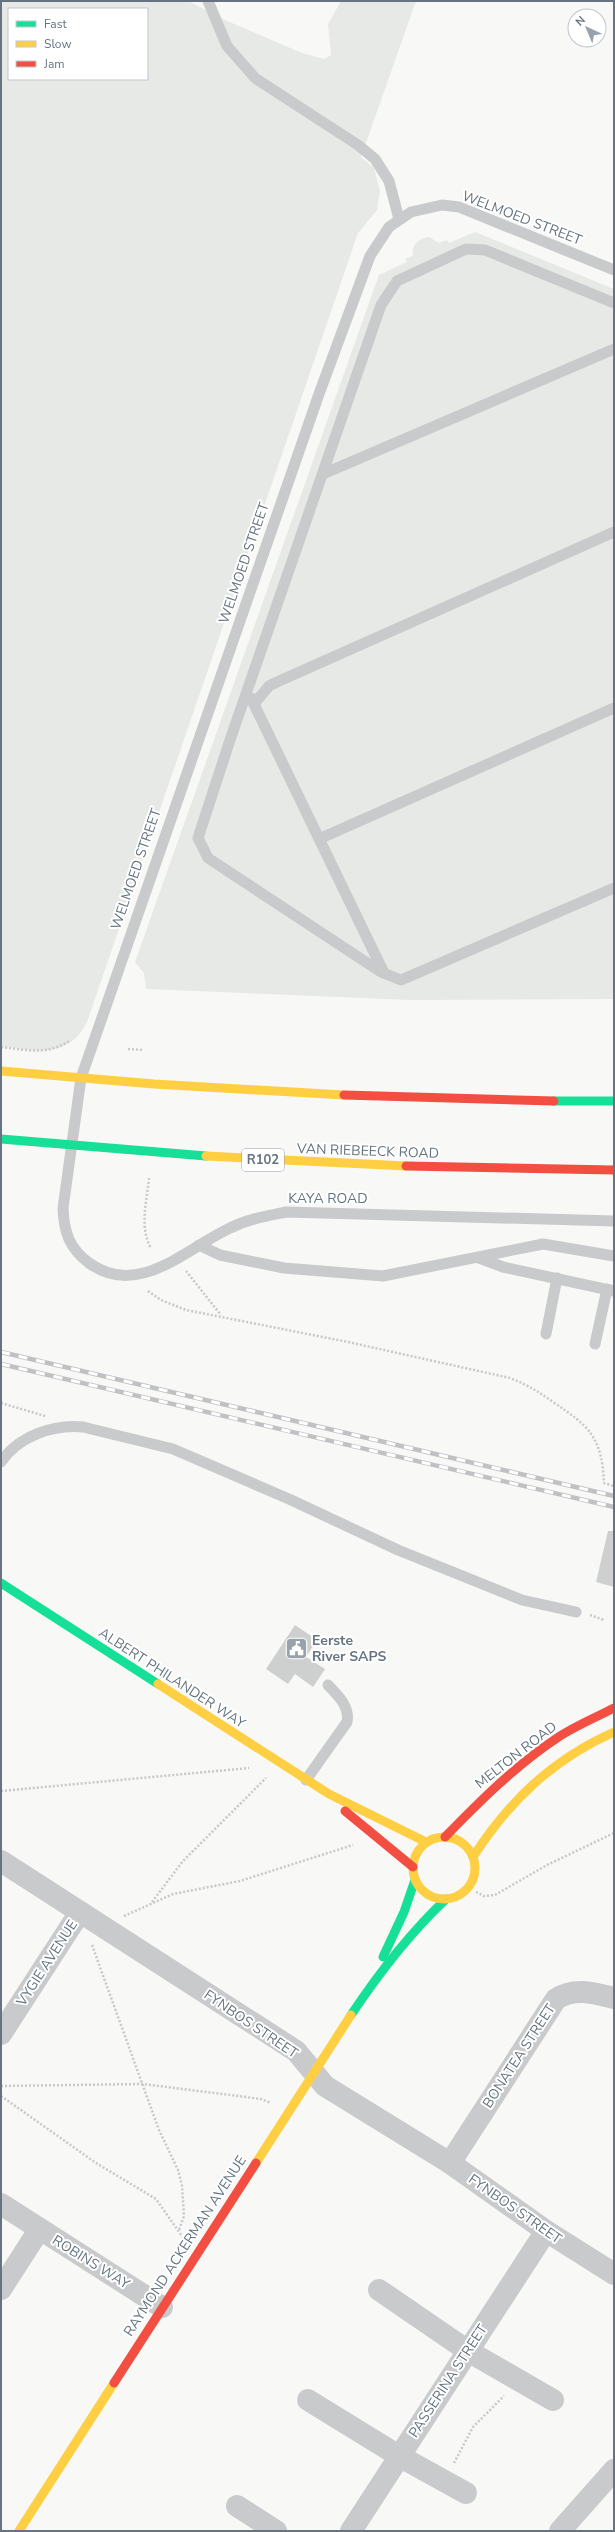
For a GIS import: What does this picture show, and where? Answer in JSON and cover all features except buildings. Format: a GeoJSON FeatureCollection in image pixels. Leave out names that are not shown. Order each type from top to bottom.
{"type":"FeatureCollection","features":[{"type":"Feature","properties":{"kind":"street"},"geometry":{"type":"LineString","coordinates":[[1,1071],[304,1094],[614,1100]]}},
{"type":"Feature","properties":{"kind":"street","name":"VAN RIEBEECK ROAD"},"geometry":{"type":"LineString","coordinates":[[1,1139],[71,1147],[279,1161],[456,1169],[614,1170]]}},
{"type":"Feature","properties":{"kind":"street","name":"ALBERT PHILANDER WAY"},"geometry":{"type":"LineString","coordinates":[[1,1583],[306,1780],[329,1794],[426,1842]]}},
{"type":"Feature","properties":{"kind":"street","name":"MELTON ROAD"},"geometry":{"type":"LineString","coordinates":[[445,1837],[496,1786],[535,1754],[557,1738],[614,1708]]}},
{"type":"Feature","properties":{"kind":"street"},"geometry":{"type":"LineString","coordinates":[[473,1857],[490,1829],[541,1777],[589,1744],[614,1732]]}},
{"type":"Feature","properties":{"kind":"street","name":"ALBERT PHILANDER WAY"},"geometry":{"type":"LineString","coordinates":[[329,1794],[349,1814],[413,1867]]}},
{"type":"Feature","properties":{"kind":"street"},"geometry":{"type":"LineString","coordinates":[[445,1837],[462,1843],[473,1857],[474,1870],[468,1887],[455,1896],[446,1899],[428,1894],[415,1880],[413,1867],[414,1857],[426,1842],[445,1837]]}},
{"type":"Feature","properties":{"kind":"street","name":"FYNBOS STREET"},"geometry":{"type":"LineString","coordinates":[[1,1861],[296,2052],[330,2089],[450,2163],[546,2231],[614,2274]]}},
{"type":"Feature","properties":{"kind":"street","name":"RAYMOND ACKERMAN AVENUE"},"geometry":{"type":"LineString","coordinates":[[376,1977],[415,1880]]}},
{"type":"Feature","properties":{"kind":"street","name":"RAYMOND ACKERMAN AVENUE"},"geometry":{"type":"LineString","coordinates":[[19,2531],[313,2072],[376,1977],[420,1924],[446,1899]]}},
{"type":"Feature","properties":{"kind":"street","name":"VYGIE AVENUE"},"geometry":{"type":"LineString","coordinates":[[1,2034],[80,1912]]}},
{"type":"Feature","properties":{"kind":"street","name":"BONATEA STREET"},"geometry":{"type":"LineString","coordinates":[[450,2163],[556,1999],[567,1994],[580,1992],[614,1998]]}},
{"type":"Feature","properties":{"kind":"street","name":"ROBINS WAY"},"geometry":{"type":"LineString","coordinates":[[1,2204],[162,2307]]}},
{"type":"Feature","properties":{"kind":"street","name":"ROBINS WAY"},"geometry":{"type":"LineString","coordinates":[[1,2289],[40,2230]]}},
{"type":"Feature","properties":{"kind":"street","name":"PASSERINA STREET"},"geometry":{"type":"LineString","coordinates":[[351,2531],[546,2231]]}},
{"type":"Feature","properties":{"kind":"street"},"geometry":{"type":"LineString","coordinates":[[378,2290],[468,2351],[553,2400]]}},
{"type":"Feature","properties":{"kind":"street"},"geometry":{"type":"LineString","coordinates":[[308,2400],[399,2456],[466,2493]]}},
{"type":"Feature","properties":{"kind":"street"},"geometry":{"type":"LineString","coordinates":[[560,2531],[614,2470]]}},
{"type":"Feature","properties":{"kind":"street"},"geometry":{"type":"LineString","coordinates":[[237,2506],[276,2531]]}},
{"type":"Feature","properties":{"kind":"lane"},"geometry":{"type":"LineString","coordinates":[[208,1],[227,46],[250,73],[358,145],[384,170],[389,181],[399,219]]}},
{"type":"Feature","properties":{"kind":"lane","name":"WELMOED STREET"},"geometry":{"type":"LineString","coordinates":[[71,1147],[81,1078],[322,387],[370,256],[389,227],[399,219],[421,209],[442,205],[459,207],[614,270]]}},
{"type":"Feature","properties":{"kind":"lane"},"geometry":{"type":"LineString","coordinates":[[614,304],[485,250],[466,249],[397,282],[381,305],[247,691],[198,838],[202,850],[208,858],[239,881],[384,974],[401,980],[614,888]]}},
{"type":"Feature","properties":{"kind":"lane"},"geometry":{"type":"LineString","coordinates":[[323,474],[614,349]]}},
{"type":"Feature","properties":{"kind":"lane"},"geometry":{"type":"LineString","coordinates":[[254,704],[269,686],[277,682],[614,532]]}},
{"type":"Feature","properties":{"kind":"lane"},"geometry":{"type":"LineString","coordinates":[[247,691],[384,974]]}},
{"type":"Feature","properties":{"kind":"lane"},"geometry":{"type":"LineString","coordinates":[[319,839],[614,708]]}},
{"type":"Feature","properties":{"kind":"lane","name":"KAYA ROAD"},"geometry":{"type":"LineString","coordinates":[[71,1147],[63,1208],[64,1229],[73,1246],[85,1260],[99,1270],[118,1276],[141,1275],[248,1220],[286,1212],[614,1221]]}},
{"type":"Feature","properties":{"kind":"lane"},"geometry":{"type":"LineString","coordinates":[[199,1245],[220,1255],[284,1268],[383,1276],[543,1244],[614,1256]]}},
{"type":"Feature","properties":{"kind":"lane"},"geometry":{"type":"LineString","coordinates":[[478,1258],[503,1267],[610,1290],[595,1344]]}},
{"type":"Feature","properties":{"kind":"lane"},"geometry":{"type":"LineString","coordinates":[[546,1334],[557,1278]]}},
{"type":"Feature","properties":{"kind":"lane"},"geometry":{"type":"LineString","coordinates":[[1,1462],[28,1438],[57,1427],[83,1427],[173,1449],[289,1499],[398,1550],[522,1600],[576,1612]]}},
{"type":"Feature","properties":{"kind":"lane"},"geometry":{"type":"LineString","coordinates":[[306,1780],[347,1722],[348,1711],[328,1685]]}},
{"type":"Feature","properties":{"kind":"path"},"geometry":{"type":"LineString","coordinates":[[1,1046],[48,1051],[56,1049],[71,1040]]}},
{"type":"Feature","properties":{"kind":"path"},"geometry":{"type":"LineString","coordinates":[[128,1049],[144,1050]]}},
{"type":"Feature","properties":{"kind":"path"},"geometry":{"type":"LineString","coordinates":[[149,1178],[144,1226],[145,1237],[152,1248]]}},
{"type":"Feature","properties":{"kind":"path"},"geometry":{"type":"LineString","coordinates":[[185,1269],[220,1315]]}},
{"type":"Feature","properties":{"kind":"path"},"geometry":{"type":"LineString","coordinates":[[148,1291],[161,1300],[186,1310],[220,1315],[356,1343],[510,1378],[525,1384],[586,1425],[600,1450],[604,1483],[614,1486]]}},
{"type":"Feature","properties":{"kind":"path"},"geometry":{"type":"LineString","coordinates":[[1,1402],[42,1413],[57,1427]]}},
{"type":"Feature","properties":{"kind":"path"},"geometry":{"type":"LineString","coordinates":[[1,1791],[253,1767]]}},
{"type":"Feature","properties":{"kind":"path"},"geometry":{"type":"LineString","coordinates":[[152,1902],[182,1861],[270,1773]]}},
{"type":"Feature","properties":{"kind":"path"},"geometry":{"type":"LineString","coordinates":[[476,1892],[484,1896],[495,1895],[547,1865],[614,1833]]}},
{"type":"Feature","properties":{"kind":"path"},"geometry":{"type":"LineString","coordinates":[[178,2230],[184,2216],[182,2186],[91,1941],[102,1926],[152,1902],[173,1894],[240,1881],[353,1845],[357,1841]]}},
{"type":"Feature","properties":{"kind":"path"},"geometry":{"type":"LineString","coordinates":[[1,2086],[143,2084],[261,2099],[276,2105]]}},
{"type":"Feature","properties":{"kind":"path"},"geometry":{"type":"LineString","coordinates":[[1,2096],[96,2163],[156,2199],[187,2243]]}},
{"type":"Feature","properties":{"kind":"path"},"geometry":{"type":"LineString","coordinates":[[444,2481],[473,2427],[518,2380]]}},
{"type":"Feature","properties":{"kind":"shaded area"},"geometry":{"type":"Polygon","coordinates":[[[1,1],[188,1],[227,21],[302,53],[324,59],[331,55],[328,24],[341,1],[416,1],[361,157],[374,168],[380,191],[377,210],[358,233],[87,1022],[79,1034],[70,1042],[61,1047],[50,1050],[1,1046],[1,1]]]}},
{"type":"Feature","properties":{"kind":"shaded area"},"geometry":{"type":"Polygon","coordinates":[[[475,232],[614,289],[614,999],[409,1000],[146,989],[144,973],[135,962],[379,275],[407,262],[405,259],[413,256],[413,249],[416,243],[422,239],[429,237],[439,243],[447,240],[449,243],[475,232]]]}},
{"type":"Feature","properties":{"kind":"railway"},"geometry":{"type":"LineString","coordinates":[[1,1352],[614,1496]]}},
{"type":"Feature","properties":{"kind":"railway"},"geometry":{"type":"LineString","coordinates":[[1,1364],[614,1507]]}},
{"type":"Feature","properties":{"kind":"traffic: fast"},"geometry":{"type":"LineString","coordinates":[[554,1101],[614,1101]]}},
{"type":"Feature","properties":{"kind":"traffic: fast"},"geometry":{"type":"LineString","coordinates":[[1,1139],[206,1156]]}},
{"type":"Feature","properties":{"kind":"traffic: fast"},"geometry":{"type":"LineString","coordinates":[[1,1583],[158,1684]]}},
{"type":"Feature","properties":{"kind":"traffic: fast"},"geometry":{"type":"LineString","coordinates":[[383,1957],[404,1912],[415,1880]]}},
{"type":"Feature","properties":{"kind":"traffic: fast"},"geometry":{"type":"LineString","coordinates":[[351,2015],[395,1954],[419,1926],[446,1899]]}},
{"type":"Feature","properties":{"kind":"traffic: slow"},"geometry":{"type":"LineString","coordinates":[[1,1071],[154,1084],[344,1095]]}},
{"type":"Feature","properties":{"kind":"traffic: slow"},"geometry":{"type":"LineString","coordinates":[[206,1156],[406,1166]]}},
{"type":"Feature","properties":{"kind":"traffic: slow"},"geometry":{"type":"LineString","coordinates":[[158,1684],[329,1794],[426,1842]]}},
{"type":"Feature","properties":{"kind":"traffic: slow"},"geometry":{"type":"LineString","coordinates":[[473,1857],[517,1800],[534,1784],[571,1755],[614,1732]]}},
{"type":"Feature","properties":{"kind":"traffic: slow"},"geometry":{"type":"LineString","coordinates":[[444,1837],[461,1842],[466,1846],[470,1851],[475,1868],[470,1885],[466,1890],[461,1894],[444,1899],[427,1894],[422,1890],[418,1885],[413,1868],[418,1851],[422,1846],[427,1842],[444,1837]]}},
{"type":"Feature","properties":{"kind":"traffic: slow"},"geometry":{"type":"LineString","coordinates":[[256,2163],[351,2015]]}},
{"type":"Feature","properties":{"kind":"traffic: slow"},"geometry":{"type":"LineString","coordinates":[[19,2531],[114,2383]]}},
{"type":"Feature","properties":{"kind":"traffic: jam"},"geometry":{"type":"LineString","coordinates":[[344,1095],[554,1101]]}},
{"type":"Feature","properties":{"kind":"traffic: jam"},"geometry":{"type":"LineString","coordinates":[[406,1166],[614,1170]]}},
{"type":"Feature","properties":{"kind":"traffic: jam"},"geometry":{"type":"LineString","coordinates":[[445,1837],[498,1784],[527,1760],[557,1738],[614,1708]]}},
{"type":"Feature","properties":{"kind":"traffic: jam"},"geometry":{"type":"LineString","coordinates":[[345,1811],[413,1867]]}},
{"type":"Feature","properties":{"kind":"traffic: jam"},"geometry":{"type":"LineString","coordinates":[[114,2383],[256,2163]]}},
{"type":"Feature","properties":{"kind":"place","name":"Eerste River SAPS"},"geometry":{"type":"Point","coordinates":[296,1648]}}]}
